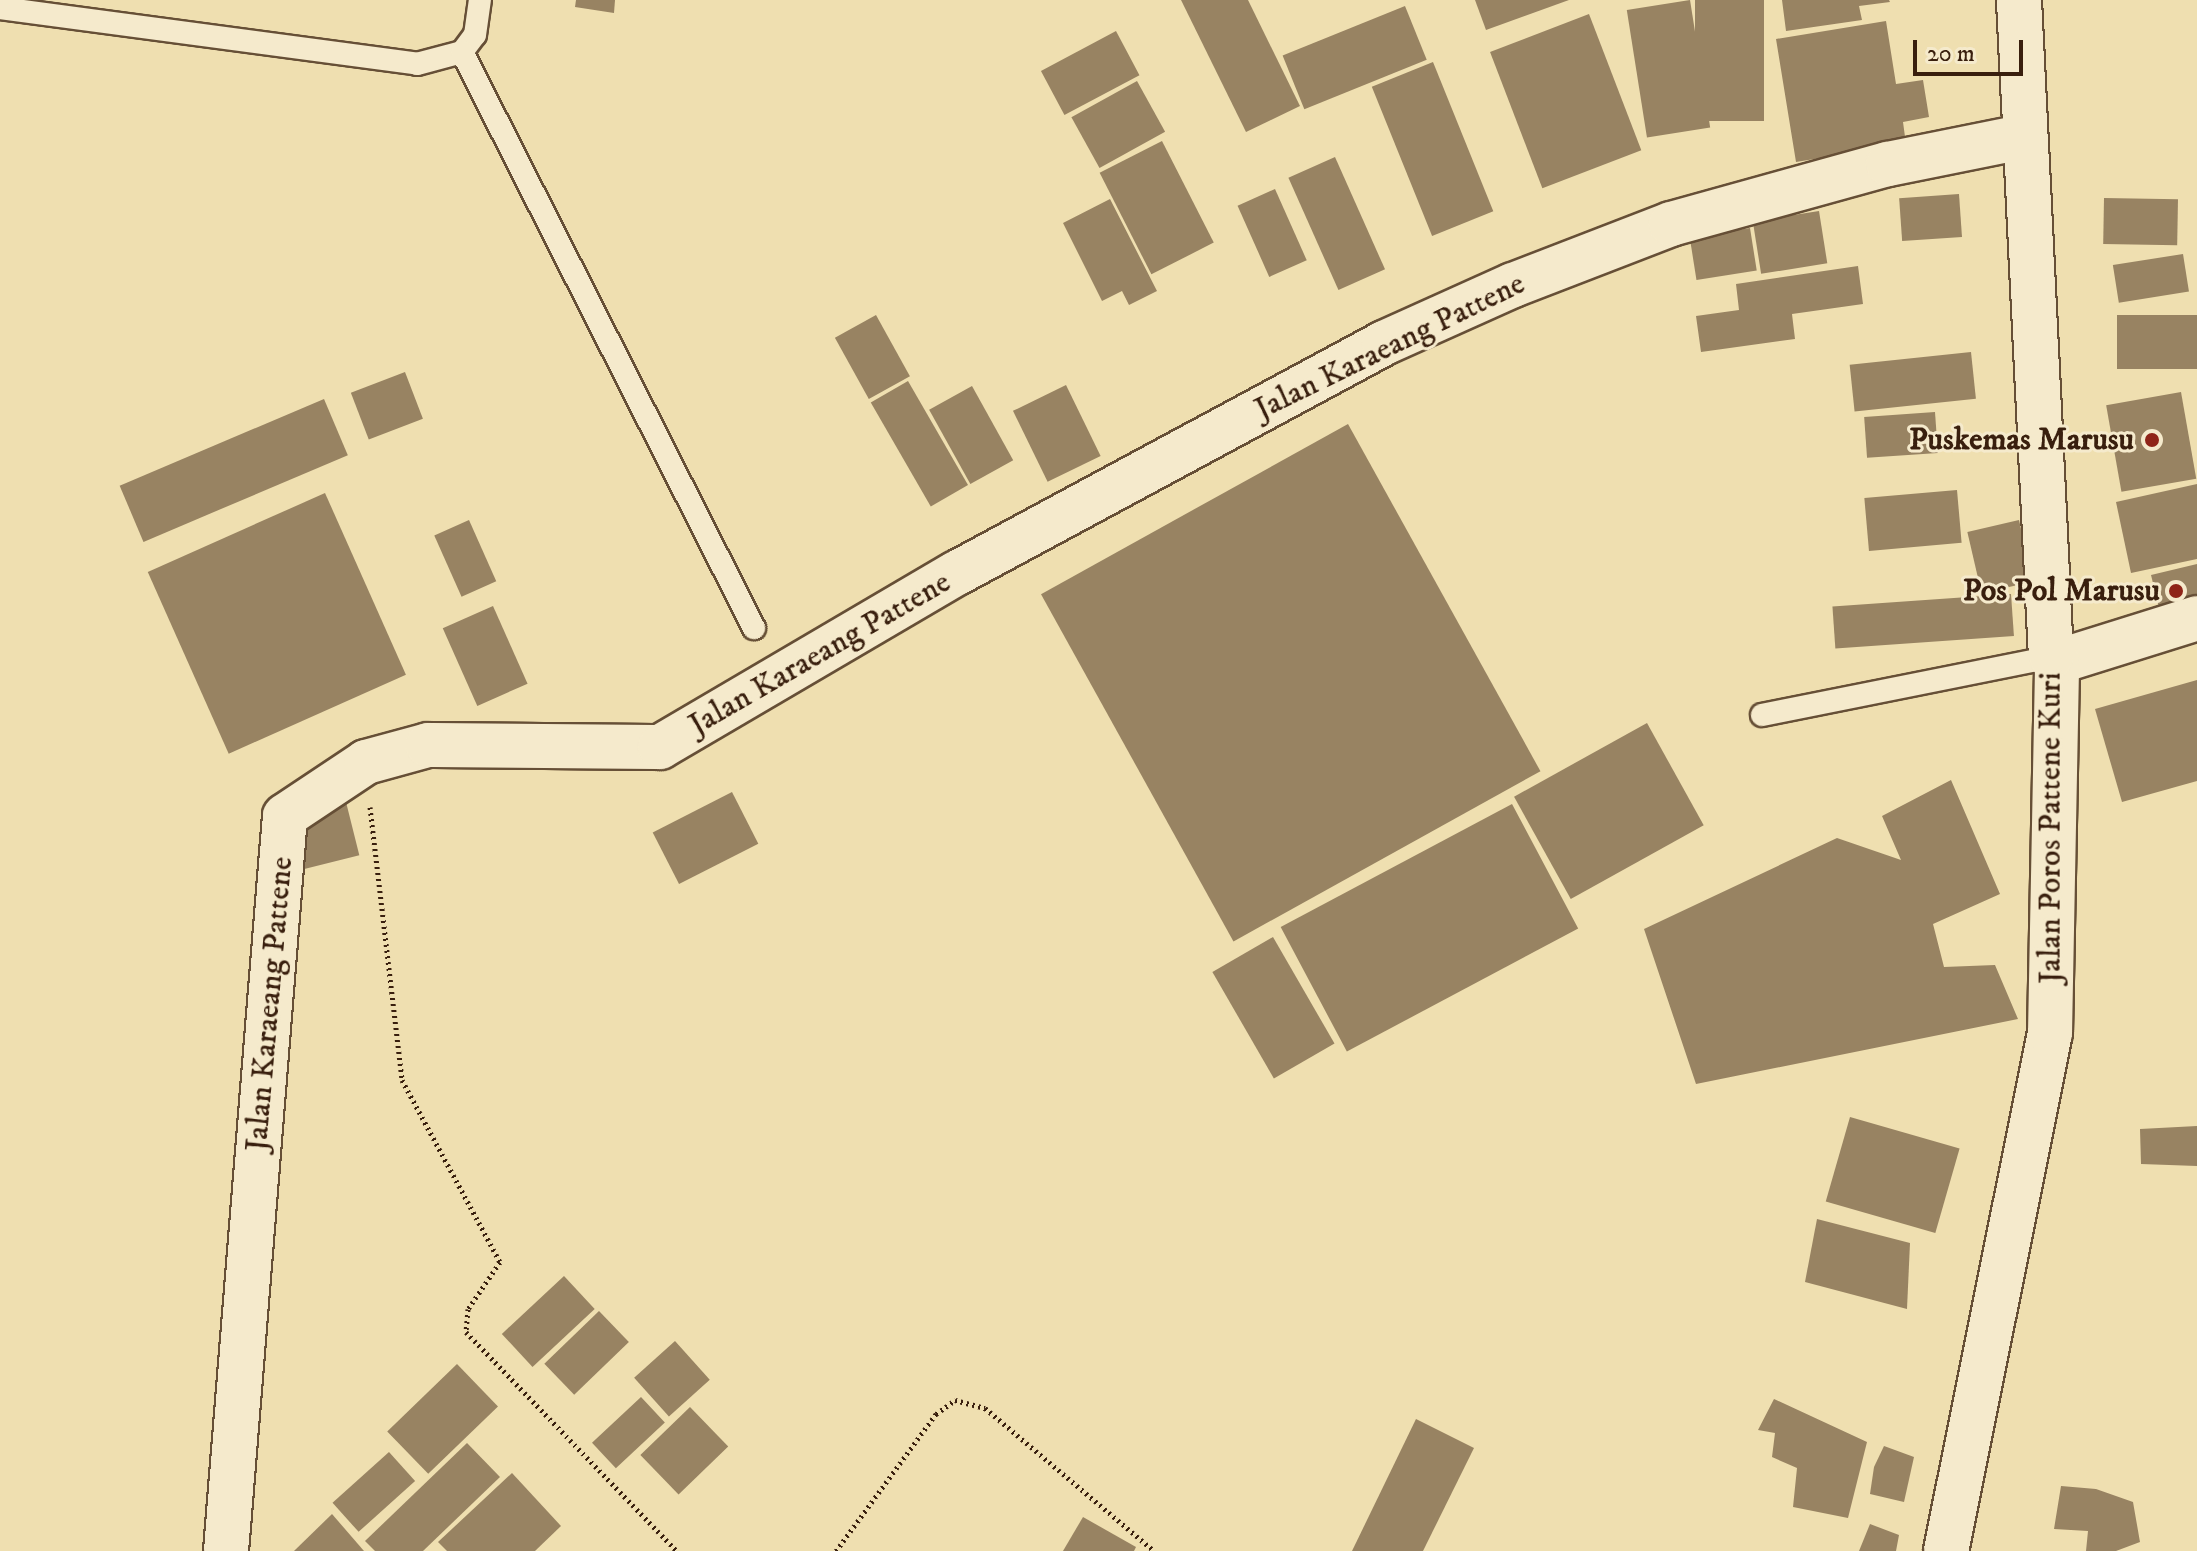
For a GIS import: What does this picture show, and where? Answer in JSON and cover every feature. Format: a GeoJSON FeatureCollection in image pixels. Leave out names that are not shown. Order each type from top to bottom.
{"type":"FeatureCollection","features":[{"type":"Feature","properties":{"kind":"street","name":"Jalan Poros Pattene Kuri"},"geometry":{"type":"LineString","coordinates":[[1946,1551],[2046,1069],[2054,660],[2022,137],[2019,0]]}},
{"type":"Feature","properties":{"kind":"street","name":"Jalan Karaeang Pattene"},"geometry":{"type":"LineString","coordinates":[[226,1551],[285,816],[366,762],[428,745],[660,747],[957,573],[1427,323],[1671,224],[1888,164],[2022,137]]}},
{"type":"Feature","properties":{"kind":"street"},"geometry":{"type":"LineString","coordinates":[[2054,660],[2197,618]]}},
{"type":"Feature","properties":{"kind":"lane"},"geometry":{"type":"LineString","coordinates":[[0,8],[417,64],[437,63],[462,52],[475,35],[480,0]]}},
{"type":"Feature","properties":{"kind":"lane"},"geometry":{"type":"LineString","coordinates":[[462,52],[754,628]]}},
{"type":"Feature","properties":{"kind":"lane"},"geometry":{"type":"LineString","coordinates":[[1762,715],[2054,660]]}},
{"type":"Feature","properties":{"kind":"path"},"geometry":{"type":"LineString","coordinates":[[366,762],[402,1080],[493,1241],[500,1262],[468,1309],[466,1332],[677,1551]]}},
{"type":"Feature","properties":{"kind":"path"},"geometry":{"type":"LineString","coordinates":[[836,1551],[936,1414],[955,1400],[985,1408],[1154,1551]]}},
{"type":"Feature","properties":{"kind":"building"},"geometry":{"type":"Polygon","coordinates":[[[576,0],[615,0],[614,13],[575,7],[576,0]]]}},
{"type":"Feature","properties":{"kind":"building"},"geometry":{"type":"Polygon","coordinates":[[[1181,0],[1248,0],[1300,106],[1246,132],[1181,0]]]}},
{"type":"Feature","properties":{"kind":"building"},"geometry":{"type":"Polygon","coordinates":[[[1475,0],[1569,0],[1486,30],[1475,0]]]}},
{"type":"Feature","properties":{"kind":"building"},"geometry":{"type":"Polygon","coordinates":[[[1690,0],[1710,127],[1647,137],[1627,10],[1690,0]]]}},
{"type":"Feature","properties":{"kind":"building"},"geometry":{"type":"Polygon","coordinates":[[[1695,0],[1764,0],[1764,121],[1695,121],[1695,0]]]}},
{"type":"Feature","properties":{"kind":"building"},"geometry":{"type":"Polygon","coordinates":[[[1782,0],[1890,2],[1859,6],[1862,20],[1786,31],[1782,0]]]}},
{"type":"Feature","properties":{"kind":"building"},"geometry":{"type":"Polygon","coordinates":[[[1405,6],[1427,60],[1304,109],[1283,55],[1405,6]]]}},
{"type":"Feature","properties":{"kind":"building"},"geometry":{"type":"Polygon","coordinates":[[[1589,14],[1641,150],[1542,188],[1490,52],[1589,14]]]}},
{"type":"Feature","properties":{"kind":"building"},"geometry":{"type":"Polygon","coordinates":[[[1886,21],[1896,84],[1923,80],[1929,117],[1903,122],[1906,144],[1796,162],[1776,39],[1886,21]]]}},
{"type":"Feature","properties":{"kind":"building"},"geometry":{"type":"Polygon","coordinates":[[[1116,31],[1139,75],[1064,115],[1041,71],[1116,31]]]}},
{"type":"Feature","properties":{"kind":"building"},"geometry":{"type":"Polygon","coordinates":[[[1433,62],[1493,211],[1432,236],[1372,87],[1433,62]]]}},
{"type":"Feature","properties":{"kind":"building"},"geometry":{"type":"Polygon","coordinates":[[[1137,81],[1165,132],[1100,168],[1071,117],[1137,81]]]}},
{"type":"Feature","properties":{"kind":"building"},"geometry":{"type":"Polygon","coordinates":[[[1162,141],[1214,243],[1151,274],[1100,173],[1162,141]]]}},
{"type":"Feature","properties":{"kind":"building"},"geometry":{"type":"Polygon","coordinates":[[[1335,157],[1385,269],[1338,290],[1288,178],[1335,157]]]}},
{"type":"Feature","properties":{"kind":"building"},"geometry":{"type":"Polygon","coordinates":[[[1275,189],[1307,260],[1269,277],[1238,206],[1275,189]]]}},
{"type":"Feature","properties":{"kind":"building"},"geometry":{"type":"Polygon","coordinates":[[[1959,194],[1962,237],[1902,241],[1899,198],[1959,194]]]}},
{"type":"Feature","properties":{"kind":"building"},"geometry":{"type":"Polygon","coordinates":[[[2104,198],[2178,199],[2177,245],[2103,244],[2104,198]]]}},
{"type":"Feature","properties":{"kind":"building"},"geometry":{"type":"Polygon","coordinates":[[[1110,199],[1157,291],[1129,305],[1122,291],[1102,301],[1063,223],[1110,199]]]}},
{"type":"Feature","properties":{"kind":"building"},"geometry":{"type":"Polygon","coordinates":[[[1819,211],[1827,263],[1761,274],[1753,221],[1819,211]]]}},
{"type":"Feature","properties":{"kind":"building"},"geometry":{"type":"Polygon","coordinates":[[[1750,228],[1757,270],[1696,280],[1690,238],[1750,228]]]}},
{"type":"Feature","properties":{"kind":"building"},"geometry":{"type":"Polygon","coordinates":[[[2183,254],[2189,292],[2119,303],[2113,265],[2183,254]]]}},
{"type":"Feature","properties":{"kind":"building"},"geometry":{"type":"Polygon","coordinates":[[[1858,266],[1863,304],[1792,314],[1795,339],[1701,352],[1696,316],[1739,310],[1736,284],[1858,266]]]}},
{"type":"Feature","properties":{"kind":"building"},"geometry":{"type":"Polygon","coordinates":[[[876,315],[910,376],[869,399],[835,338],[876,315]]]}},
{"type":"Feature","properties":{"kind":"building"},"geometry":{"type":"Polygon","coordinates":[[[2117,315],[2197,315],[2197,369],[2117,369],[2117,315]]]}},
{"type":"Feature","properties":{"kind":"building"},"geometry":{"type":"Polygon","coordinates":[[[1971,352],[1976,399],[1855,411],[1850,365],[1971,352]]]}},
{"type":"Feature","properties":{"kind":"building"},"geometry":{"type":"Polygon","coordinates":[[[405,372],[423,419],[369,439],[351,393],[405,372]]]}},
{"type":"Feature","properties":{"kind":"building"},"geometry":{"type":"Polygon","coordinates":[[[908,381],[968,485],[931,506],[871,403],[908,381]]]}},
{"type":"Feature","properties":{"kind":"building"},"geometry":{"type":"Polygon","coordinates":[[[1066,385],[1101,456],[1048,482],[1013,411],[1066,385]]]}},
{"type":"Feature","properties":{"kind":"building"},"geometry":{"type":"Polygon","coordinates":[[[972,386],[1013,460],[970,484],[929,410],[972,386]]]}},
{"type":"Feature","properties":{"kind":"building","name":"Puskemas Marusu"},"geometry":{"type":"Polygon","coordinates":[[[2181,392],[2196,479],[2121,492],[2106,405],[2181,392]]]}},
{"type":"Feature","properties":{"kind":"building"},"geometry":{"type":"Polygon","coordinates":[[[324,399],[348,455],[143,542],[120,486],[324,399]]]}},
{"type":"Feature","properties":{"kind":"building"},"geometry":{"type":"Polygon","coordinates":[[[1935,412],[1938,453],[1867,458],[1864,417],[1935,412]]]}},
{"type":"Feature","properties":{"kind":"building"},"geometry":{"type":"Polygon","coordinates":[[[1348,424],[1540,771],[1233,941],[1041,594],[1348,424]]]}},
{"type":"Feature","properties":{"kind":"building","name":"Puskemas Marusu"},"geometry":{"type":"Polygon","coordinates":[[[2197,484],[2197,559],[2131,573],[2116,502],[2197,484]]]}},
{"type":"Feature","properties":{"kind":"building"},"geometry":{"type":"Polygon","coordinates":[[[1957,490],[1962,543],[1869,551],[1864,498],[1957,490]]]}},
{"type":"Feature","properties":{"kind":"building"},"geometry":{"type":"Polygon","coordinates":[[[325,493],[406,675],[229,754],[148,572],[325,493]]]}},
{"type":"Feature","properties":{"kind":"building"},"geometry":{"type":"Polygon","coordinates":[[[469,520],[496,581],[462,597],[434,535],[469,520]]]}},
{"type":"Feature","properties":{"kind":"building"},"geometry":{"type":"Polygon","coordinates":[[[2019,520],[2033,581],[1982,593],[1967,532],[2019,520]]]}},
{"type":"Feature","properties":{"kind":"building","name":"Pos Pol Marusu"},"geometry":{"type":"Polygon","coordinates":[[[2197,564],[2197,607],[2161,616],[2151,575],[2197,564]]]}},
{"type":"Feature","properties":{"kind":"building"},"geometry":{"type":"Polygon","coordinates":[[[2011,594],[2014,636],[1835,648],[1832,606],[2011,594]]]}},
{"type":"Feature","properties":{"kind":"building"},"geometry":{"type":"Polygon","coordinates":[[[493,606],[528,684],[477,706],[443,628],[493,606]]]}},
{"type":"Feature","properties":{"kind":"building"},"geometry":{"type":"Polygon","coordinates":[[[2197,680],[2197,781],[2122,802],[2095,709],[2197,680]]]}},
{"type":"Feature","properties":{"kind":"building"},"geometry":{"type":"Polygon","coordinates":[[[1647,723],[1704,825],[1571,899],[1514,797],[1647,723]]]}},
{"type":"Feature","properties":{"kind":"building"},"geometry":{"type":"Polygon","coordinates":[[[1951,780],[2000,894],[1933,924],[1944,967],[1995,965],[2018,1019],[1696,1084],[1644,929],[1837,838],[1901,860],[1882,816],[1951,780]]]}},
{"type":"Feature","properties":{"kind":"building"},"geometry":{"type":"Polygon","coordinates":[[[732,792],[758,844],[679,884],[653,832],[732,792]]]}},
{"type":"Feature","properties":{"kind":"building"},"geometry":{"type":"Polygon","coordinates":[[[346,802],[359,855],[294,872],[281,818],[346,802]]]}},
{"type":"Feature","properties":{"kind":"building"},"geometry":{"type":"Polygon","coordinates":[[[1512,804],[1578,928],[1347,1051],[1281,927],[1512,804]]]}},
{"type":"Feature","properties":{"kind":"building"},"geometry":{"type":"Polygon","coordinates":[[[1273,937],[1334,1044],[1274,1079],[1212,972],[1273,937]]]}},
{"type":"Feature","properties":{"kind":"building"},"geometry":{"type":"Polygon","coordinates":[[[1850,1117],[1960,1148],[1935,1233],[1826,1202],[1850,1117]]]}},
{"type":"Feature","properties":{"kind":"building"},"geometry":{"type":"Polygon","coordinates":[[[2197,1126],[2197,1166],[2141,1164],[2140,1129],[2197,1126]]]}},
{"type":"Feature","properties":{"kind":"building"},"geometry":{"type":"Polygon","coordinates":[[[1817,1219],[1910,1243],[1907,1309],[1805,1282],[1817,1219]]]}},
{"type":"Feature","properties":{"kind":"building"},"geometry":{"type":"Polygon","coordinates":[[[564,1276],[595,1309],[533,1367],[502,1334],[564,1276]]]}},
{"type":"Feature","properties":{"kind":"building"},"geometry":{"type":"Polygon","coordinates":[[[599,1311],[629,1342],[574,1395],[544,1364],[599,1311]]]}},
{"type":"Feature","properties":{"kind":"building"},"geometry":{"type":"Polygon","coordinates":[[[675,1341],[710,1380],[669,1416],[634,1378],[675,1341]]]}},
{"type":"Feature","properties":{"kind":"building"},"geometry":{"type":"Polygon","coordinates":[[[457,1364],[498,1406],[428,1474],[387,1431],[457,1364]]]}},
{"type":"Feature","properties":{"kind":"building"},"geometry":{"type":"Polygon","coordinates":[[[641,1397],[665,1423],[616,1468],[592,1443],[641,1397]]]}},
{"type":"Feature","properties":{"kind":"building"},"geometry":{"type":"Polygon","coordinates":[[[1774,1399],[1867,1442],[1848,1518],[1793,1507],[1797,1468],[1772,1457],[1775,1433],[1758,1430],[1774,1399]]]}},
{"type":"Feature","properties":{"kind":"building"},"geometry":{"type":"Polygon","coordinates":[[[690,1407],[728,1447],[679,1494],[640,1455],[690,1407]]]}},
{"type":"Feature","properties":{"kind":"building"},"geometry":{"type":"Polygon","coordinates":[[[1416,1419],[1474,1448],[1423,1551],[1352,1551],[1416,1419]]]}},
{"type":"Feature","properties":{"kind":"building"},"geometry":{"type":"Polygon","coordinates":[[[467,1443],[500,1477],[423,1551],[375,1551],[365,1541],[467,1443]]]}},
{"type":"Feature","properties":{"kind":"building"},"geometry":{"type":"Polygon","coordinates":[[[1884,1446],[1914,1457],[1904,1502],[1870,1494],[1874,1467],[1884,1446]]]}},
{"type":"Feature","properties":{"kind":"building"},"geometry":{"type":"Polygon","coordinates":[[[389,1452],[415,1481],[359,1532],[333,1503],[389,1452]]]}},
{"type":"Feature","properties":{"kind":"building"},"geometry":{"type":"Polygon","coordinates":[[[512,1473],[561,1526],[535,1551],[447,1551],[438,1542],[512,1473]]]}},
{"type":"Feature","properties":{"kind":"building"},"geometry":{"type":"Polygon","coordinates":[[[2061,1486],[2096,1489],[2133,1502],[2140,1542],[2116,1551],[2086,1551],[2088,1531],[2054,1529],[2061,1486]]]}},
{"type":"Feature","properties":{"kind":"building"},"geometry":{"type":"Polygon","coordinates":[[[332,1514],[364,1551],[294,1551],[332,1514]]]}},
{"type":"Feature","properties":{"kind":"building"},"geometry":{"type":"Polygon","coordinates":[[[1083,1517],[1136,1547],[1134,1551],[1063,1551],[1083,1517]]]}},
{"type":"Feature","properties":{"kind":"building"},"geometry":{"type":"Polygon","coordinates":[[[1870,1524],[1899,1535],[1896,1551],[1859,1551],[1870,1524]]]}},
{"type":"Feature","properties":{"kind":"place","name":"Puskemas Marusu"},"geometry":{"type":"Point","coordinates":[2152,440]}},
{"type":"Feature","properties":{"kind":"place","name":"Pos Pol Marusu"},"geometry":{"type":"Point","coordinates":[2176,591]}}]}
